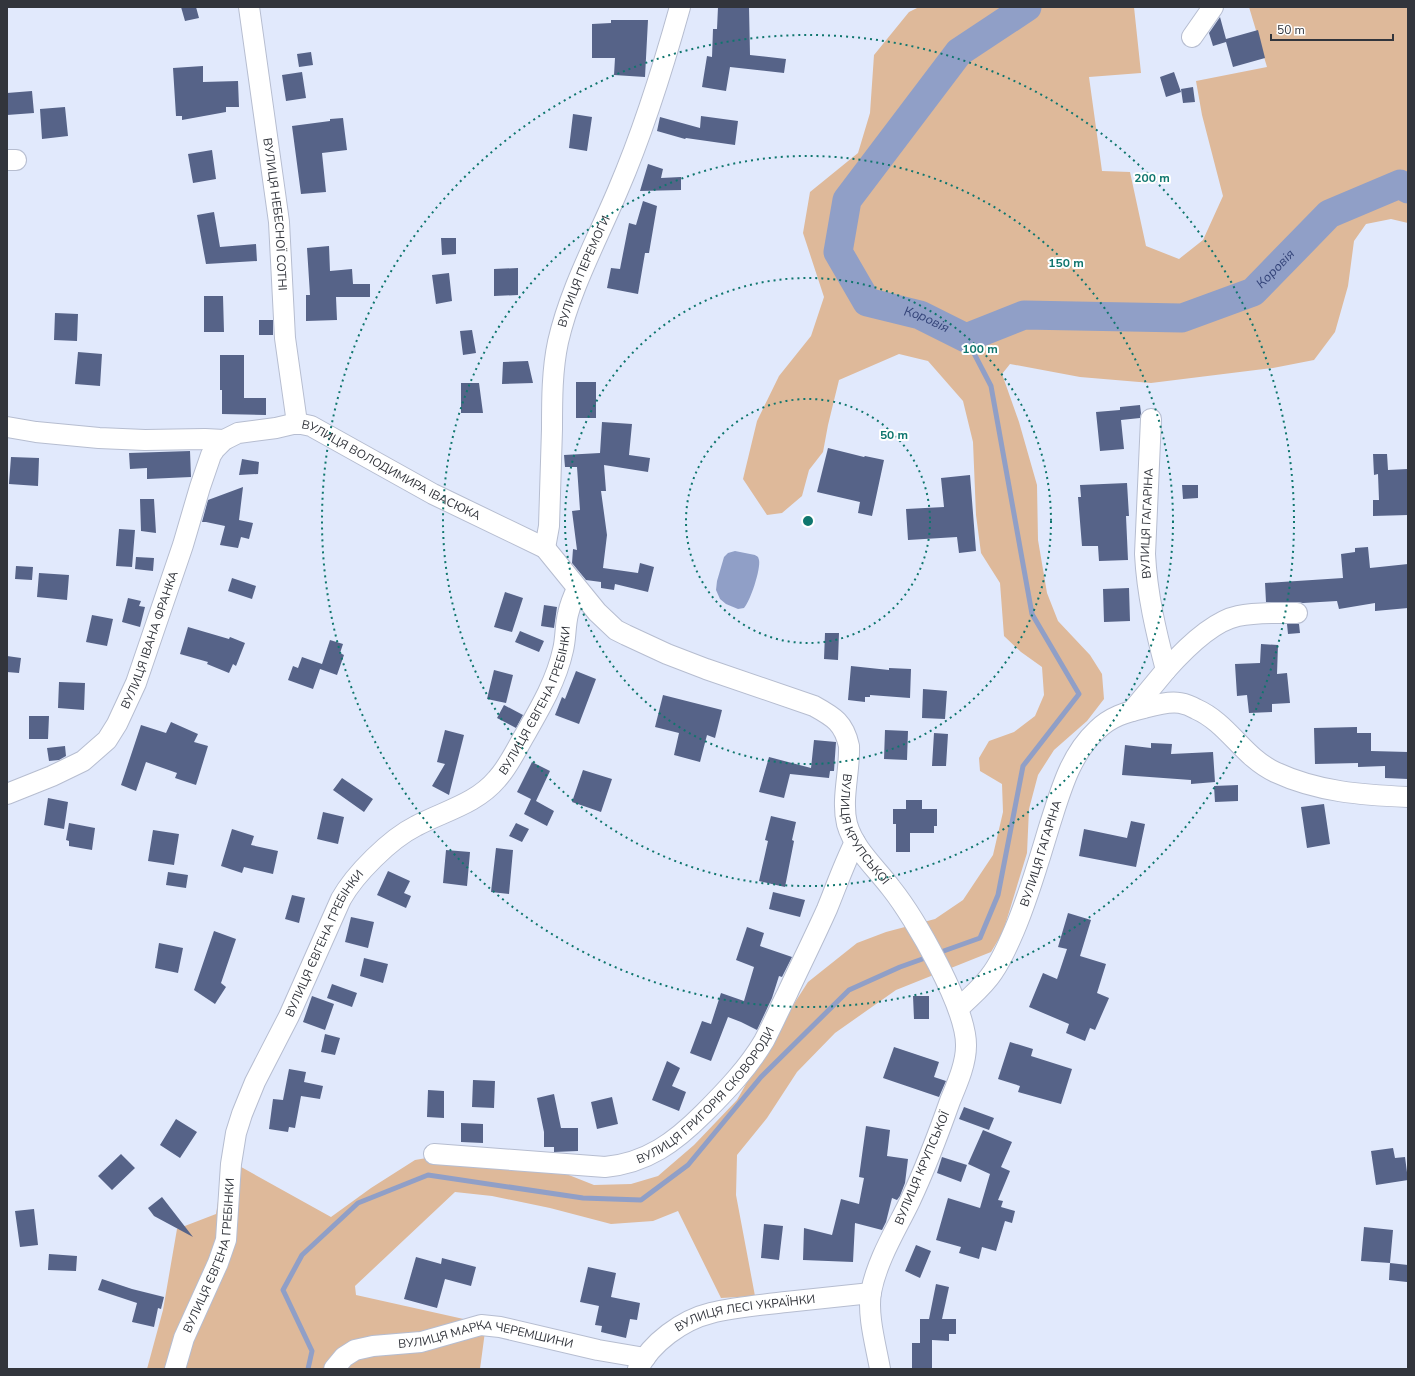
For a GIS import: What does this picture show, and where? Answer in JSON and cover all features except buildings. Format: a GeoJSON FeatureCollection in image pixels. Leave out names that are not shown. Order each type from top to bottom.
{"type":"FeatureCollection","features":[{"type":"Feature","properties":{"kind":"street","name":"ВУЛИЦЯ НЕБЕСНОЇ СОТНІ"},"geometry":{"type":"LineString","coordinates":[[249,7],[279,222],[285,338],[297,423]]}},
{"type":"Feature","properties":{"kind":"street","name":"ВУЛИЦЯ ПЕРЕМОГИ"},"geometry":{"type":"LineString","coordinates":[[545,548],[549,526],[553,383],[558,342],[563,322],[576,285],[619,189],[633,152],[650,105],[680,7]]}},
{"type":"Feature","properties":{"kind":"street"},"geometry":{"type":"LineString","coordinates":[[1192,37],[1213,7]]}},
{"type":"Feature","properties":{"kind":"street","name":"ВУЛИЦЯ ГАГАРІНА"},"geometry":{"type":"LineString","coordinates":[[1150,419],[1145,554],[1151,608],[1166,670]]}},
{"type":"Feature","properties":{"kind":"street","name":"ВУЛИЦЯ ВОЛОДИМИРА ІВАСЮКА"},"geometry":{"type":"LineString","coordinates":[[7,427],[36,432],[145,440],[227,438],[242,433],[297,423],[311,426],[456,506],[545,548]]}},
{"type":"Feature","properties":{"kind":"street","name":"ВУЛИЦЯ ІВАНА ФРАНКА"},"geometry":{"type":"LineString","coordinates":[[7,794],[52,776],[83,761],[107,740],[117,724],[136,683],[209,462],[215,449],[227,438]]}},
{"type":"Feature","properties":{"kind":"street"},"geometry":{"type":"LineString","coordinates":[[545,548],[577,589]]}},
{"type":"Feature","properties":{"kind":"street","name":"ВУЛИЦЯ КРУПСЬКОЇ"},"geometry":{"type":"LineString","coordinates":[[577,589],[607,622],[626,636],[706,669],[814,706],[836,719],[847,736],[850,756],[846,814],[847,824],[862,853],[891,888],[909,913],[940,968],[958,1008],[965,1030],[966,1044],[964,1062],[930,1156],[883,1256],[871,1293],[872,1322],[880,1369]]}},
{"type":"Feature","properties":{"kind":"street","name":"ВУЛИЦЯ ЄВГЕНА ГРЕБІНКИ"},"geometry":{"type":"LineString","coordinates":[[175,1369],[184,1338],[218,1263],[226,1240],[231,1164],[236,1133],[242,1114],[255,1082],[289,1016],[341,899],[351,883],[361,872],[396,839],[415,826],[460,806],[477,796],[504,771],[555,677],[563,650],[569,609],[577,589]]}},
{"type":"Feature","properties":{"kind":"street"},"geometry":{"type":"LineString","coordinates":[[1132,711],[1188,646],[1212,629],[1230,619],[1245,615],[1297,613]]}},
{"type":"Feature","properties":{"kind":"street","name":"ВУЛИЦЯ ГАГАРІНА"},"geometry":{"type":"LineString","coordinates":[[958,1008],[986,982],[1007,948],[1025,906],[1065,777],[1072,762],[1097,729],[1115,716],[1162,704],[1182,703],[1199,710],[1214,719],[1256,760],[1274,772],[1290,779],[1343,793],[1408,797]]}},
{"type":"Feature","properties":{"kind":"street","name":"ВУЛИЦЯ ГРИГОРІЯ СКОВОРОДИ"},"geometry":{"type":"LineString","coordinates":[[434,1154],[605,1167],[618,1166],[640,1160],[670,1143],[693,1124],[724,1094],[747,1066],[764,1041],[827,909],[855,842]]}},
{"type":"Feature","properties":{"kind":"street","name":"ВУЛИЦЯ ЛЕСІ УКРАЇНКИ"},"geometry":{"type":"LineString","coordinates":[[641,1363],[670,1333],[709,1313],[737,1308],[871,1293]]}},
{"type":"Feature","properties":{"kind":"street","name":"ВУЛИЦЯ МАРКА ЧЕРЕМШИНИ"},"geometry":{"type":"LineString","coordinates":[[334,1369],[344,1357],[360,1349],[373,1346],[422,1342],[481,1325],[500,1327],[598,1350],[641,1363]]}},
{"type":"Feature","properties":{"kind":"shaded area"},"geometry":{"type":"Polygon","coordinates":[[[919,7],[1134,7],[1141,73],[1089,77],[1102,171],[1130,172],[1146,246],[1179,259],[1203,240],[1223,196],[1202,115],[1196,81],[1267,67],[1249,7],[1408,7],[1408,223],[1391,219],[1366,224],[1354,241],[1348,286],[1335,332],[1314,360],[1273,368],[1151,383],[1080,377],[1010,364],[1002,374],[1019,422],[1037,485],[1038,540],[1047,593],[1058,621],[1090,655],[1102,674],[1104,699],[1087,721],[1054,750],[1038,775],[1029,809],[1027,853],[1003,932],[991,952],[896,990],[835,1033],[797,1072],[767,1118],[737,1155],[736,1195],[755,1296],[721,1298],[678,1211],[653,1221],[611,1224],[550,1208],[492,1196],[455,1192],[355,1286],[356,1295],[486,1324],[480,1369],[147,1369],[163,1310],[177,1229],[216,1214],[225,1158],[331,1217],[371,1188],[415,1160],[472,1150],[531,1160],[594,1185],[631,1184],[658,1176],[694,1145],[737,1100],[772,1038],[808,982],[857,943],[886,932],[935,919],[963,900],[993,855],[1003,812],[1002,784],[980,771],[979,758],[989,741],[1014,732],[1035,716],[1044,695],[1042,667],[1021,652],[1004,636],[1000,583],[981,553],[976,515],[973,442],[963,401],[928,361],[899,354],[839,380],[823,452],[809,470],[802,496],[782,513],[767,515],[743,479],[757,421],[779,376],[811,336],[824,297],[803,233],[810,192],[858,153],[870,113],[874,55],[909,12],[919,7]]]}},
{"type":"Feature","properties":{"kind":"water"},"geometry":{"type":"Polygon","coordinates":[[[735,551],[755,555],[759,560],[757,578],[749,599],[744,608],[738,609],[726,604],[720,599],[716,590],[724,557],[728,553],[735,551]]]}},
{"type":"Feature","properties":{"kind":"waterway","name":"Коровія"},"geometry":{"type":"LineString","coordinates":[[1027,7],[959,52],[847,200],[838,252],[867,302],[920,315],[966,338],[1024,315],[1182,318],[1253,292],[1329,214],[1400,184],[1408,189]]}},
{"type":"Feature","properties":{"kind":"waterway"},"geometry":{"type":"LineString","coordinates":[[938,953],[980,938],[998,895],[1023,766],[1079,694],[1032,614],[991,386],[966,338]]}},
{"type":"Feature","properties":{"kind":"waterway"},"geometry":{"type":"LineString","coordinates":[[308,1369],[312,1351],[283,1290],[302,1255],[358,1203],[428,1175],[583,1198],[641,1200],[688,1165],[761,1077],[849,990],[900,967],[928,957]]}}]}
